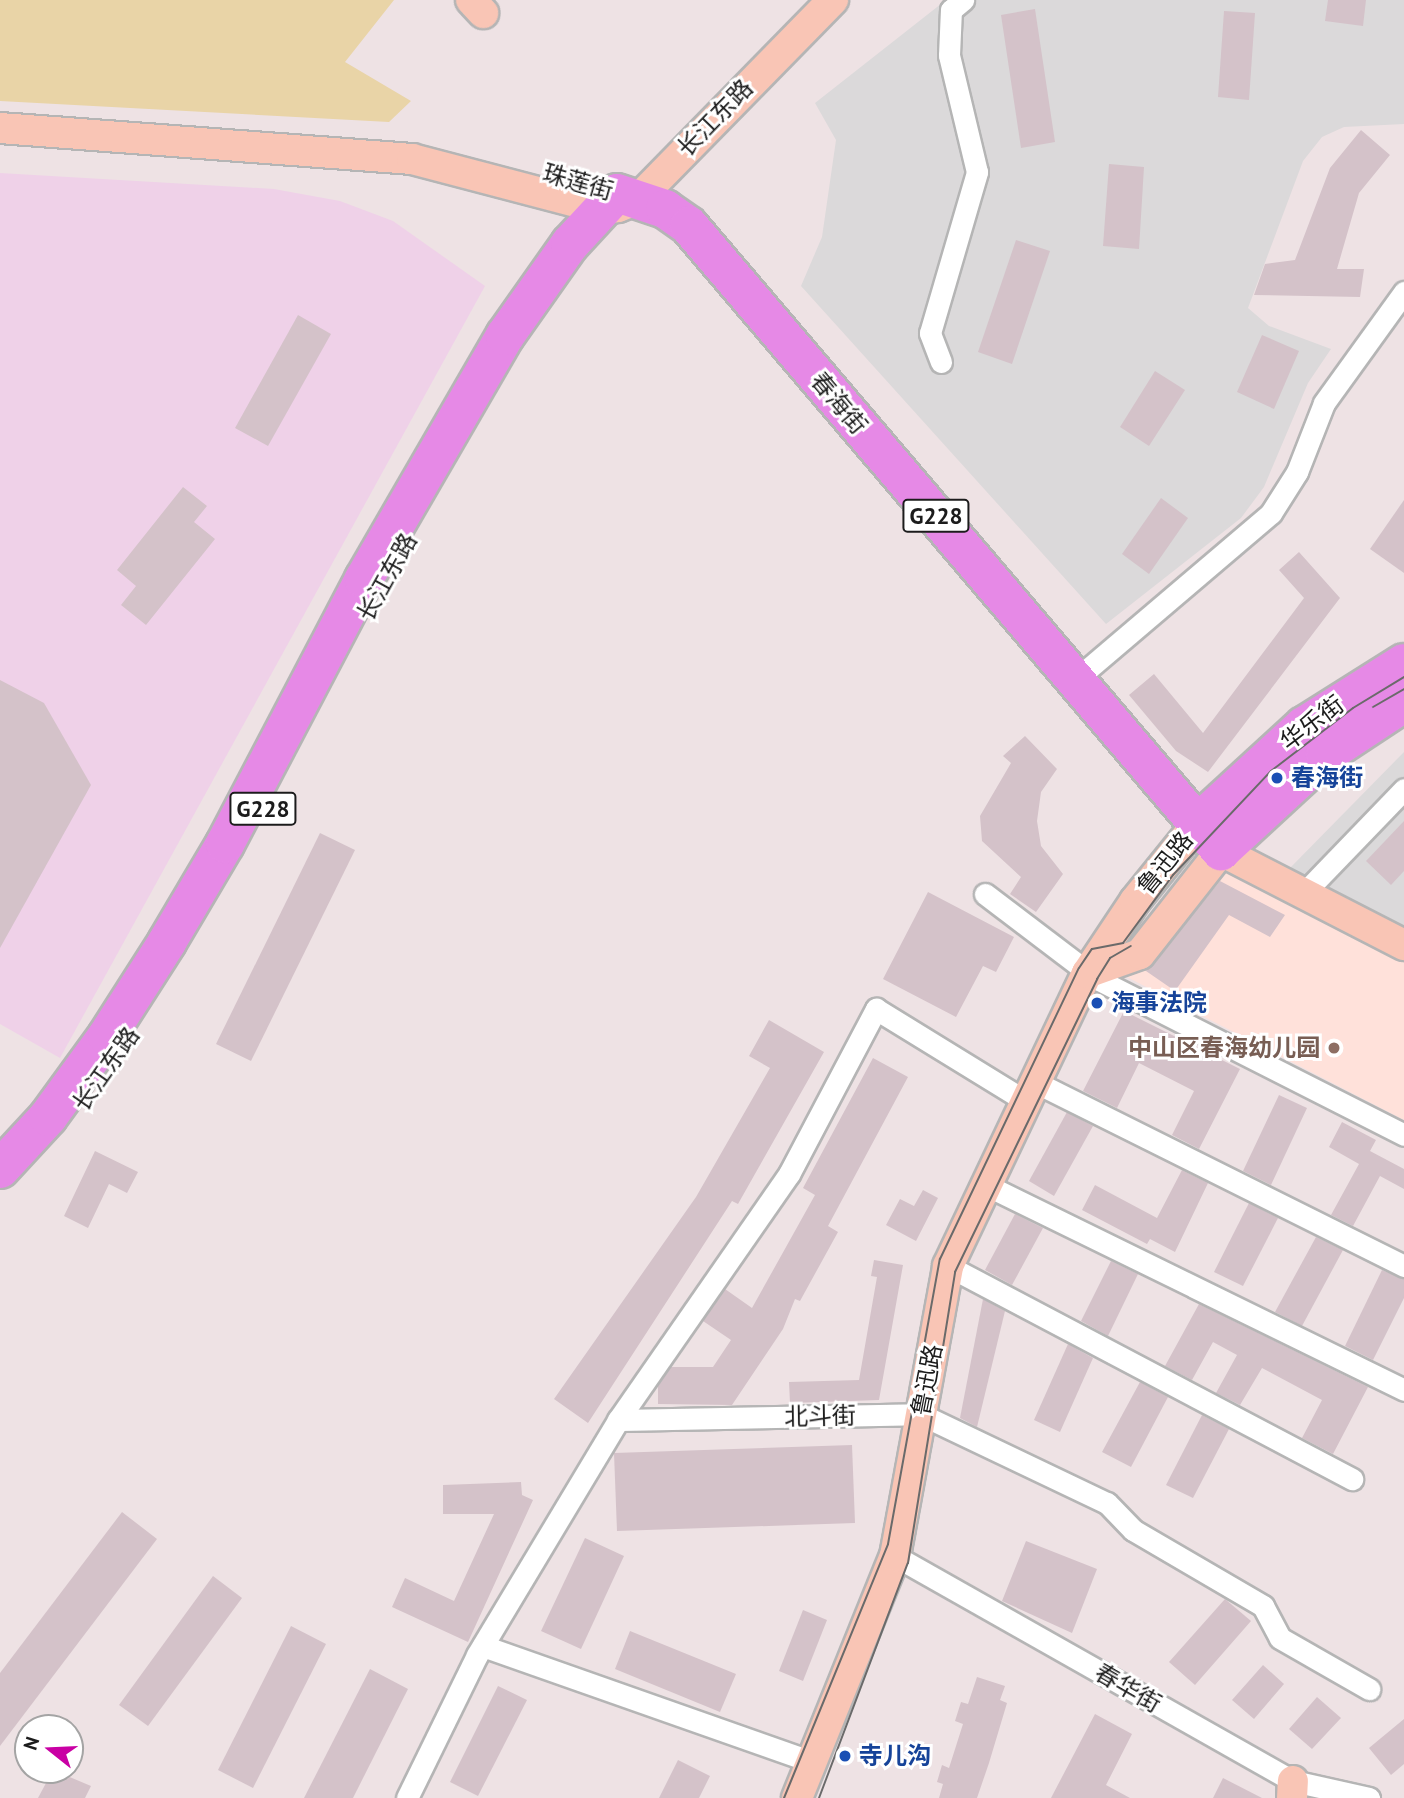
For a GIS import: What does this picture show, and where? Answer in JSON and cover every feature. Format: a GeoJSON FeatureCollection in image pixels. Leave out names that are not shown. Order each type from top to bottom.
{"type":"FeatureCollection","features":[{"type":"Feature","properties":{"kind":"highway","name":"春海街"},"geometry":{"type":"LineString","coordinates":[[619,200],[665,209],[689,226],[1209,837]]}},
{"type":"Feature","properties":{"kind":"highway","name":"长江东路"},"geometry":{"type":"LineString","coordinates":[[0,1169],[48,1117],[107,1036],[167,942],[225,844],[364,579],[486,367],[550,271],[619,200]]}},
{"type":"Feature","properties":{"kind":"highway","name":"长江东路"},"geometry":{"type":"LineString","coordinates":[[0,1198],[62,1130],[137,1026],[240,852],[379,588],[501,375],[587,254],[619,200]]}},
{"type":"Feature","properties":{"kind":"highway","name":"华乐街"},"geometry":{"type":"LineString","coordinates":[[1209,837],[1304,726],[1404,663]]}},
{"type":"Feature","properties":{"kind":"highway","name":"华乐街"},"geometry":{"type":"LineString","coordinates":[[1209,837],[1325,755],[1404,704]]}},
{"type":"Feature","properties":{"kind":"main road","name":"长江东路"},"geometry":{"type":"LineString","coordinates":[[619,200],[803,0]]}},
{"type":"Feature","properties":{"kind":"main road","name":"长江东路"},"geometry":{"type":"LineString","coordinates":[[619,200],[833,0]]}},
{"type":"Feature","properties":{"kind":"main road","name":"珠莲街"},"geometry":{"type":"LineString","coordinates":[[0,109],[415,140],[619,200]]}},
{"type":"Feature","properties":{"kind":"main road","name":"珠莲街"},"geometry":{"type":"LineString","coordinates":[[0,128],[412,159],[619,200]]}},
{"type":"Feature","properties":{"kind":"main road","name":"春海街"},"geometry":{"type":"LineString","coordinates":[[1209,837],[1304,893],[1404,945]]}},
{"type":"Feature","properties":{"kind":"main road","name":"鲁迅路"},"geometry":{"type":"LineString","coordinates":[[797,1798],[895,1556],[948,1266],[984,1184],[1087,973],[1135,901],[1209,837]]}},
{"type":"Feature","properties":{"kind":"street"},"geometry":{"type":"LineString","coordinates":[[941,362],[930,332],[977,172],[949,55],[951,10],[962,0]]}},
{"type":"Feature","properties":{"kind":"street"},"geometry":{"type":"LineString","coordinates":[[1075,680],[1271,513],[1297,472],[1324,403],[1404,292]]}},
{"type":"Feature","properties":{"kind":"street"},"geometry":{"type":"LineString","coordinates":[[1304,893],[1404,789]]}},
{"type":"Feature","properties":{"kind":"street"},"geometry":{"type":"LineString","coordinates":[[985,894],[1087,973],[1404,1135]]}},
{"type":"Feature","properties":{"kind":"street"},"geometry":{"type":"LineString","coordinates":[[407,1798],[483,1646],[618,1420],[789,1174],[876,1009],[1029,1090],[1404,1266]]}},
{"type":"Feature","properties":{"kind":"street"},"geometry":{"type":"LineString","coordinates":[[984,1184],[1404,1390]]}},
{"type":"Feature","properties":{"kind":"street"},"geometry":{"type":"LineString","coordinates":[[948,1266],[1352,1479]]}},
{"type":"Feature","properties":{"kind":"street","name":"北斗街"},"geometry":{"type":"LineString","coordinates":[[618,1420],[920,1414],[1107,1503],[1133,1530],[1263,1606],[1280,1638],[1369,1689]]}},
{"type":"Feature","properties":{"kind":"street","name":"春华街"},"geometry":{"type":"LineString","coordinates":[[895,1556],[1292,1789],[1369,1798]]}},
{"type":"Feature","properties":{"kind":"street"},"geometry":{"type":"LineString","coordinates":[[483,1646],[812,1762]]}},
{"type":"Feature","properties":{"kind":"shaded area"},"geometry":{"type":"Polygon","coordinates":[[[0,0],[394,0],[345,62],[411,101],[389,122],[0,101],[0,0]]]}},
{"type":"Feature","properties":{"kind":"shaded area"},"geometry":{"type":"Polygon","coordinates":[[[946,0],[1404,0],[1404,124],[1344,127],[1322,137],[1303,161],[1248,308],[1269,326],[1331,349],[1308,383],[1264,487],[1241,518],[1106,624],[801,286],[822,237],[836,140],[815,103],[946,0]]]}},
{"type":"Feature","properties":{"kind":"shaded area"},"geometry":{"type":"Polygon","coordinates":[[[0,173],[274,189],[340,201],[393,221],[485,286],[60,1058],[0,1024],[0,173]]]}},
{"type":"Feature","properties":{"kind":"shaded area"},"geometry":{"type":"Polygon","coordinates":[[[1404,752],[1404,929],[1289,869],[1404,752]]]}},
{"type":"Feature","properties":{"kind":"shaded area","name":"中山区春海幼儿园"},"geometry":{"type":"Polygon","coordinates":[[[1219,859],[1404,957],[1404,1120],[1125,976],[1219,859]]]}},
{"type":"Feature","properties":{"kind":"building"},"geometry":{"type":"Polygon","coordinates":[[[1328,0],[1366,0],[1363,26],[1325,21],[1328,0]]]}},
{"type":"Feature","properties":{"kind":"building"},"geometry":{"type":"Polygon","coordinates":[[[1035,9],[1055,142],[1021,148],[1001,15],[1035,9]]]}},
{"type":"Feature","properties":{"kind":"building"},"geometry":{"type":"Polygon","coordinates":[[[1224,11],[1255,13],[1249,100],[1218,97],[1224,11]]]}},
{"type":"Feature","properties":{"kind":"building"},"geometry":{"type":"Polygon","coordinates":[[[1361,130],[1390,155],[1359,193],[1337,269],[1364,269],[1360,297],[1254,295],[1265,264],[1295,260],[1330,168],[1361,130]]]}},
{"type":"Feature","properties":{"kind":"building"},"geometry":{"type":"Polygon","coordinates":[[[1109,164],[1144,167],[1139,249],[1103,246],[1109,164]]]}},
{"type":"Feature","properties":{"kind":"building"},"geometry":{"type":"Polygon","coordinates":[[[1016,240],[1050,251],[1012,364],[978,352],[1016,240]]]}},
{"type":"Feature","properties":{"kind":"building"},"geometry":{"type":"Polygon","coordinates":[[[298,315],[331,334],[268,446],[235,428],[298,315]]]}},
{"type":"Feature","properties":{"kind":"building"},"geometry":{"type":"Polygon","coordinates":[[[1262,335],[1299,351],[1274,409],[1237,392],[1262,335]]]}},
{"type":"Feature","properties":{"kind":"building"},"geometry":{"type":"Polygon","coordinates":[[[1155,371],[1185,390],[1149,446],[1120,427],[1155,371]]]}},
{"type":"Feature","properties":{"kind":"building"},"geometry":{"type":"Polygon","coordinates":[[[183,487],[207,506],[194,522],[215,539],[146,625],[121,605],[136,586],[117,570],[183,487]]]}},
{"type":"Feature","properties":{"kind":"building"},"geometry":{"type":"Polygon","coordinates":[[[1161,498],[1188,518],[1149,574],[1122,554],[1161,498]]]}},
{"type":"Feature","properties":{"kind":"building"},"geometry":{"type":"Polygon","coordinates":[[[1404,500],[1404,573],[1370,549],[1404,500]]]}},
{"type":"Feature","properties":{"kind":"building"},"geometry":{"type":"Polygon","coordinates":[[[1299,552],[1340,598],[1208,772],[1176,751],[1129,695],[1154,674],[1203,733],[1304,598],[1279,570],[1299,552]]]}},
{"type":"Feature","properties":{"kind":"building"},"geometry":{"type":"Polygon","coordinates":[[[0,680],[44,703],[91,785],[0,948],[0,680]]]}},
{"type":"Feature","properties":{"kind":"building"},"geometry":{"type":"Polygon","coordinates":[[[1025,736],[1057,769],[1041,792],[1037,821],[1041,846],[1063,874],[1036,912],[1010,894],[1021,877],[982,841],[980,816],[1011,763],[1003,756],[1025,736]]]}},
{"type":"Feature","properties":{"kind":"building"},"geometry":{"type":"Polygon","coordinates":[[[1404,821],[1404,871],[1391,885],[1366,861],[1404,821]]]}},
{"type":"Feature","properties":{"kind":"building"},"geometry":{"type":"Polygon","coordinates":[[[320,833],[355,850],[251,1061],[216,1044],[320,833]]]}},
{"type":"Feature","properties":{"kind":"building"},"geometry":{"type":"Polygon","coordinates":[[[1220,881],[1285,915],[1270,937],[1229,915],[1175,991],[1146,971],[1220,881]]]}},
{"type":"Feature","properties":{"kind":"building"},"geometry":{"type":"Polygon","coordinates":[[[928,892],[1014,937],[996,972],[983,966],[956,1017],[883,979],[928,892]]]}},
{"type":"Feature","properties":{"kind":"building"},"geometry":{"type":"Polygon","coordinates":[[[1124,1011],[1240,1069],[1199,1149],[1172,1135],[1194,1091],[1139,1063],[1117,1108],[1083,1091],[1124,1011]]]}},
{"type":"Feature","properties":{"kind":"building"},"geometry":{"type":"Polygon","coordinates":[[[769,1020],[824,1052],[738,1204],[732,1201],[588,1423],[554,1399],[696,1197],[770,1068],[749,1056],[769,1020]]]}},
{"type":"Feature","properties":{"kind":"building"},"geometry":{"type":"Polygon","coordinates":[[[873,1058],[908,1077],[828,1226],[838,1232],[800,1301],[795,1299],[783,1329],[732,1405],[658,1404],[658,1385],[671,1367],[713,1367],[731,1340],[703,1321],[725,1289],[752,1308],[815,1195],[803,1188],[873,1058]]]}},
{"type":"Feature","properties":{"kind":"building"},"geometry":{"type":"Polygon","coordinates":[[[1279,1095],[1307,1108],[1271,1185],[1243,1171],[1279,1095]]]}},
{"type":"Feature","properties":{"kind":"building"},"geometry":{"type":"Polygon","coordinates":[[[1067,1112],[1093,1126],[1054,1196],[1029,1181],[1067,1112]]]}},
{"type":"Feature","properties":{"kind":"building"},"geometry":{"type":"Polygon","coordinates":[[[1342,1122],[1376,1140],[1370,1151],[1404,1169],[1404,1189],[1380,1176],[1353,1226],[1331,1215],[1359,1164],[1329,1147],[1342,1122]]]}},
{"type":"Feature","properties":{"kind":"building"},"geometry":{"type":"Polygon","coordinates":[[[95,1151],[138,1172],[127,1193],[109,1184],[88,1228],[64,1216],[95,1151]]]}},
{"type":"Feature","properties":{"kind":"building"},"geometry":{"type":"Polygon","coordinates":[[[1182,1170],[1208,1183],[1175,1252],[1150,1239],[1147,1244],[1082,1210],[1095,1185],[1157,1218],[1182,1170]]]}},
{"type":"Feature","properties":{"kind":"building"},"geometry":{"type":"Polygon","coordinates":[[[923,1190],[938,1198],[916,1241],[886,1225],[900,1199],[914,1206],[923,1190]]]}},
{"type":"Feature","properties":{"kind":"building"},"geometry":{"type":"Polygon","coordinates":[[[1249,1203],[1278,1218],[1243,1286],[1214,1272],[1249,1203]]]}},
{"type":"Feature","properties":{"kind":"building"},"geometry":{"type":"Polygon","coordinates":[[[1015,1214],[1043,1228],[1012,1285],[985,1270],[1015,1214]]]}},
{"type":"Feature","properties":{"kind":"building"},"geometry":{"type":"Polygon","coordinates":[[[1316,1237],[1343,1250],[1302,1326],[1275,1312],[1316,1237]]]}},
{"type":"Feature","properties":{"kind":"building"},"geometry":{"type":"Polygon","coordinates":[[[874,1260],[903,1265],[879,1400],[790,1403],[789,1382],[859,1380],[877,1277],[871,1276],[874,1260]]]}},
{"type":"Feature","properties":{"kind":"building"},"geometry":{"type":"Polygon","coordinates":[[[1111,1261],[1138,1274],[1108,1336],[1081,1321],[1111,1261]]]}},
{"type":"Feature","properties":{"kind":"building"},"geometry":{"type":"Polygon","coordinates":[[[1382,1270],[1404,1279],[1404,1298],[1373,1360],[1345,1346],[1382,1270]]]}},
{"type":"Feature","properties":{"kind":"building"},"geometry":{"type":"Polygon","coordinates":[[[983,1299],[1005,1311],[977,1427],[960,1418],[983,1299]]]}},
{"type":"Feature","properties":{"kind":"building"},"geometry":{"type":"Polygon","coordinates":[[[1199,1304],[1368,1387],[1333,1454],[1302,1438],[1322,1400],[1262,1368],[1240,1405],[1216,1393],[1237,1355],[1213,1342],[1192,1380],[1165,1366],[1199,1304]]]}},
{"type":"Feature","properties":{"kind":"building"},"geometry":{"type":"Polygon","coordinates":[[[1068,1344],[1093,1358],[1060,1432],[1034,1420],[1068,1344]]]}},
{"type":"Feature","properties":{"kind":"building"},"geometry":{"type":"Polygon","coordinates":[[[1140,1382],[1168,1397],[1131,1467],[1102,1452],[1140,1382]]]}},
{"type":"Feature","properties":{"kind":"building"},"geometry":{"type":"Polygon","coordinates":[[[1202,1415],[1229,1429],[1193,1498],[1166,1485],[1202,1415]]]}},
{"type":"Feature","properties":{"kind":"building"},"geometry":{"type":"Polygon","coordinates":[[[852,1445],[855,1523],[617,1531],[614,1453],[852,1445]]]}},
{"type":"Feature","properties":{"kind":"building"},"geometry":{"type":"Polygon","coordinates":[[[521,1482],[522,1495],[533,1500],[468,1642],[392,1607],[405,1578],[454,1601],[494,1514],[443,1514],[443,1485],[521,1482]]]}},
{"type":"Feature","properties":{"kind":"building"},"geometry":{"type":"Polygon","coordinates":[[[122,1512],[157,1539],[24,1714],[14,1714],[14,1728],[0,1746],[0,1673],[122,1512]]]}},
{"type":"Feature","properties":{"kind":"building"},"geometry":{"type":"Polygon","coordinates":[[[585,1538],[624,1556],[581,1649],[541,1631],[585,1538]]]}},
{"type":"Feature","properties":{"kind":"building"},"geometry":{"type":"Polygon","coordinates":[[[1026,1541],[1097,1569],[1072,1633],[1002,1601],[1026,1541]]]}},
{"type":"Feature","properties":{"kind":"building"},"geometry":{"type":"Polygon","coordinates":[[[213,1576],[242,1598],[148,1726],[119,1705],[213,1576]]]}},
{"type":"Feature","properties":{"kind":"building"},"geometry":{"type":"Polygon","coordinates":[[[1225,1599],[1251,1621],[1195,1685],[1169,1662],[1225,1599]]]}},
{"type":"Feature","properties":{"kind":"building"},"geometry":{"type":"Polygon","coordinates":[[[803,1610],[827,1620],[803,1681],[779,1671],[803,1610]]]}},
{"type":"Feature","properties":{"kind":"building"},"geometry":{"type":"Polygon","coordinates":[[[291,1626],[326,1644],[253,1788],[218,1770],[291,1626]]]}},
{"type":"Feature","properties":{"kind":"building"},"geometry":{"type":"Polygon","coordinates":[[[630,1631],[736,1674],[720,1712],[615,1669],[630,1631]]]}},
{"type":"Feature","properties":{"kind":"building"},"geometry":{"type":"Polygon","coordinates":[[[1263,1665],[1284,1684],[1254,1719],[1232,1700],[1263,1665]]]}},
{"type":"Feature","properties":{"kind":"building"},"geometry":{"type":"Polygon","coordinates":[[[370,1669],[408,1689],[353,1798],[304,1798],[370,1669]]]}},
{"type":"Feature","properties":{"kind":"building"},"geometry":{"type":"Polygon","coordinates":[[[977,1677],[1005,1686],[1000,1700],[1007,1703],[989,1763],[977,1798],[939,1798],[943,1784],[937,1782],[942,1765],[949,1768],[963,1724],[955,1721],[961,1702],[968,1704],[977,1677]]]}},
{"type":"Feature","properties":{"kind":"building"},"geometry":{"type":"Polygon","coordinates":[[[498,1686],[527,1700],[478,1796],[450,1782],[498,1686]]]}},
{"type":"Feature","properties":{"kind":"building"},"geometry":{"type":"Polygon","coordinates":[[[1317,1697],[1341,1718],[1312,1749],[1289,1729],[1317,1697]]]}},
{"type":"Feature","properties":{"kind":"building"},"geometry":{"type":"Polygon","coordinates":[[[1095,1714],[1132,1734],[1106,1785],[1130,1798],[1051,1798],[1095,1714]]]}},
{"type":"Feature","properties":{"kind":"building"},"geometry":{"type":"Polygon","coordinates":[[[1404,1719],[1404,1764],[1391,1775],[1369,1748],[1404,1719]]]}},
{"type":"Feature","properties":{"kind":"building"},"geometry":{"type":"Polygon","coordinates":[[[678,1760],[710,1776],[699,1798],[659,1798],[678,1760]]]}},
{"type":"Feature","properties":{"kind":"building"},"geometry":{"type":"Polygon","coordinates":[[[1223,1778],[1262,1798],[1213,1798],[1223,1778]]]}},
{"type":"Feature","properties":{"kind":"building"},"geometry":{"type":"Polygon","coordinates":[[[84,1783],[91,1786],[85,1798],[38,1798],[46,1784],[84,1783]]]}},
{"type":"Feature","properties":{"kind":"tram line"},"geometry":{"type":"LineString","coordinates":[[784,1798],[888,1544],[940,1259],[1079,968],[1092,949],[1123,943],[1173,875],[1271,771],[1353,708],[1404,677]]}},
{"type":"Feature","properties":{"kind":"tram line"},"geometry":{"type":"LineString","coordinates":[[1373,707],[1404,689]]}},
{"type":"Feature","properties":{"kind":"tram line"},"geometry":{"type":"LineString","coordinates":[[819,1798],[908,1563],[955,1272],[1097,979],[1110,958],[1131,946]]}},
{"type":"Feature","properties":{"kind":"place","name":"春海街"},"geometry":{"type":"Point","coordinates":[1277,778]}},
{"type":"Feature","properties":{"kind":"place","name":"海事法院"},"geometry":{"type":"Point","coordinates":[1097,1003]}},
{"type":"Feature","properties":{"kind":"place","name":"中山区春海幼儿园"},"geometry":{"type":"Point","coordinates":[1334,1048]}},
{"type":"Feature","properties":{"kind":"place","name":"寺儿沟"},"geometry":{"type":"Point","coordinates":[845,1756]}}]}
